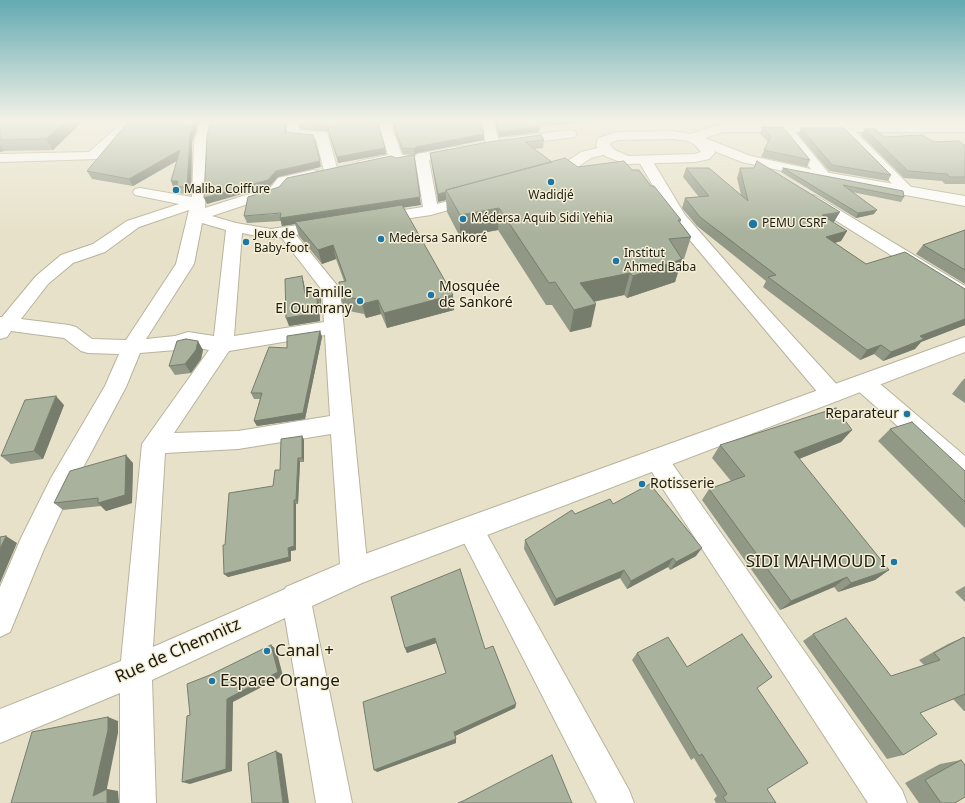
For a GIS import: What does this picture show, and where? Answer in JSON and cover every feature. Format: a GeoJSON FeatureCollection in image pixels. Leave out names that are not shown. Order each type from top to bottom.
{"type":"FeatureCollection","features":[{"type":"Feature","properties":{"kind":"street"},"geometry":{"type":"LineString","coordinates":[[0,158],[24,157]]}},
{"type":"Feature","properties":{"kind":"street"},"geometry":{"type":"LineString","coordinates":[[0,622],[31,547],[60,486],[116,387],[137,336],[185,264],[197,209],[200,157]]}},
{"type":"Feature","properties":{"kind":"street"},"geometry":{"type":"LineString","coordinates":[[328,157],[331,170]]}},
{"type":"Feature","properties":{"kind":"street"},"geometry":{"type":"LineString","coordinates":[[2,326],[42,280],[66,259],[99,248],[134,224],[276,190],[283,181],[394,157]]}},
{"type":"Feature","properties":{"kind":"street"},"geometry":{"type":"LineString","coordinates":[[396,157],[397,160],[418,157]]}},
{"type":"Feature","properties":{"kind":"street"},"geometry":{"type":"LineString","coordinates":[[422,157],[431,210]]}},
{"type":"Feature","properties":{"kind":"street"},"geometry":{"type":"LineString","coordinates":[[533,182],[555,176],[582,157]]}},
{"type":"Feature","properties":{"kind":"street"},"geometry":{"type":"LineString","coordinates":[[623,157],[626,160],[697,157]]}},
{"type":"Feature","properties":{"kind":"street"},"geometry":{"type":"LineString","coordinates":[[743,157],[824,176],[965,201]]}},
{"type":"Feature","properties":{"kind":"street"},"geometry":{"type":"LineString","coordinates":[[809,157],[824,176]]}},
{"type":"Feature","properties":{"kind":"street"},"geometry":{"type":"LineString","coordinates":[[874,157],[907,191]]}},
{"type":"Feature","properties":{"kind":"street"},"geometry":{"type":"LineString","coordinates":[[747,159],[965,294]]}},
{"type":"Feature","properties":{"kind":"street"},"geometry":{"type":"LineString","coordinates":[[645,160],[678,217],[832,394]]}},
{"type":"Feature","properties":{"kind":"street"},"geometry":{"type":"LineString","coordinates":[[140,192],[197,209],[234,227],[271,234],[315,228]]}},
{"type":"Feature","properties":{"kind":"street"},"geometry":{"type":"LineString","coordinates":[[362,221],[431,210],[490,194]]}},
{"type":"Feature","properties":{"kind":"street"},"geometry":{"type":"LineString","coordinates":[[138,803],[136,671],[154,444],[223,344],[234,227]]}},
{"type":"Feature","properties":{"kind":"street"},"geometry":{"type":"LineString","coordinates":[[284,232],[331,289],[354,572]]}},
{"type":"Feature","properties":{"kind":"street"},"geometry":{"type":"LineString","coordinates":[[2,326],[69,332],[88,346],[133,347],[176,343],[188,339],[223,344],[334,327]]}},
{"type":"Feature","properties":{"kind":"street","name":"Rue de Chemnitz"},"geometry":{"type":"LineString","coordinates":[[0,726],[136,671],[296,597],[354,572],[864,383],[965,344]]}},
{"type":"Feature","properties":{"kind":"street"},"geometry":{"type":"LineString","coordinates":[[864,383],[965,471]]}},
{"type":"Feature","properties":{"kind":"street"},"geometry":{"type":"LineString","coordinates":[[154,444],[238,440],[342,422]]}},
{"type":"Feature","properties":{"kind":"street"},"geometry":{"type":"LineString","coordinates":[[656,459],[889,803]]}},
{"type":"Feature","properties":{"kind":"street"},"geometry":{"type":"LineString","coordinates":[[470,529],[616,803]]}},
{"type":"Feature","properties":{"kind":"street"},"geometry":{"type":"LineString","coordinates":[[296,597],[334,803]]}},
{"type":"Feature","properties":{"kind":"building"},"geometry":{"type":"Polygon","coordinates":[[[98,157],[167,157],[129,179],[87,171],[98,157]]]}},
{"type":"Feature","properties":{"kind":"building"},"geometry":{"type":"Polygon","coordinates":[[[178,157],[189,157],[187,188],[177,186],[178,181],[171,181],[178,157]]]}},
{"type":"Feature","properties":{"kind":"building"},"geometry":{"type":"Polygon","coordinates":[[[206,157],[319,157],[320,161],[276,171],[268,180],[204,198],[206,157]]]}},
{"type":"Feature","properties":{"kind":"building"},"geometry":{"type":"Polygon","coordinates":[[[384,157],[414,157],[420,197],[280,218],[281,213],[244,216],[248,197],[279,187],[287,178],[384,157]]]}},
{"type":"Feature","properties":{"kind":"building"},"geometry":{"type":"Polygon","coordinates":[[[431,157],[546,157],[552,162],[446,190],[446,192],[438,194],[431,157]]]}},
{"type":"Feature","properties":{"kind":"building"},"geometry":{"type":"Polygon","coordinates":[[[798,157],[808,157],[810,160],[798,157]]]}},
{"type":"Feature","properties":{"kind":"building"},"geometry":{"type":"Polygon","coordinates":[[[826,157],[873,157],[891,175],[832,165],[826,157]]]}},
{"type":"Feature","properties":{"kind":"building"},"geometry":{"type":"Polygon","coordinates":[[[894,157],[965,157],[965,177],[950,177],[947,174],[908,171],[894,157]]]}},
{"type":"Feature","properties":{"kind":"building"},"geometry":{"type":"Polygon","coordinates":[[[565,158],[578,167],[624,161],[632,170],[639,170],[681,220],[678,220],[691,237],[669,239],[682,259],[633,276],[630,273],[580,283],[596,304],[574,310],[555,282],[549,283],[499,208],[460,215],[446,190],[565,158]]]}},
{"type":"Feature","properties":{"kind":"building"},"geometry":{"type":"Polygon","coordinates":[[[757,161],[840,212],[822,215],[847,231],[826,237],[866,264],[905,252],[965,289],[965,319],[920,336],[924,339],[891,352],[881,345],[867,350],[768,277],[776,275],[700,217],[685,198],[709,196],[686,168],[709,168],[748,201],[740,168],[754,168],[757,161]]]}},
{"type":"Feature","properties":{"kind":"building"},"geometry":{"type":"Polygon","coordinates":[[[783,168],[903,191],[904,197],[843,185],[877,210],[858,213],[783,168]]]}},
{"type":"Feature","properties":{"kind":"building"},"geometry":{"type":"Polygon","coordinates":[[[402,205],[453,295],[384,313],[378,300],[362,304],[361,300],[340,295],[339,282],[346,281],[333,245],[318,250],[295,222],[402,205]]]}},
{"type":"Feature","properties":{"kind":"building"},"geometry":{"type":"Polygon","coordinates":[[[965,230],[965,270],[923,245],[965,230]]]}},
{"type":"Feature","properties":{"kind":"building"},"geometry":{"type":"Polygon","coordinates":[[[302,276],[305,294],[319,292],[319,297],[317,297],[318,313],[286,318],[285,279],[302,276]]]}},
{"type":"Feature","properties":{"kind":"building"},"geometry":{"type":"Polygon","coordinates":[[[320,331],[303,413],[254,421],[262,393],[251,393],[269,347],[287,348],[287,336],[320,331]]]}},
{"type":"Feature","properties":{"kind":"building"},"geometry":{"type":"Polygon","coordinates":[[[186,339],[198,341],[196,350],[185,364],[169,366],[177,341],[186,339]]]}},
{"type":"Feature","properties":{"kind":"building"},"geometry":{"type":"Polygon","coordinates":[[[56,396],[34,451],[1,456],[25,400],[56,396]]]}},
{"type":"Feature","properties":{"kind":"building"},"geometry":{"type":"Polygon","coordinates":[[[836,408],[852,430],[794,452],[889,570],[851,583],[847,577],[791,601],[709,489],[745,476],[720,445],[836,408]]]}},
{"type":"Feature","properties":{"kind":"building"},"geometry":{"type":"Polygon","coordinates":[[[912,422],[965,471],[965,502],[890,429],[912,422]]]}},
{"type":"Feature","properties":{"kind":"building"},"geometry":{"type":"Polygon","coordinates":[[[302,436],[302,458],[298,458],[296,500],[294,500],[294,546],[288,548],[289,557],[224,574],[223,545],[225,545],[229,493],[273,486],[275,470],[280,470],[281,439],[302,436]]]}},
{"type":"Feature","properties":{"kind":"building"},"geometry":{"type":"Polygon","coordinates":[[[126,455],[125,495],[98,503],[98,498],[54,503],[70,471],[126,455]]]}},
{"type":"Feature","properties":{"kind":"building"},"geometry":{"type":"Polygon","coordinates":[[[650,484],[702,548],[676,562],[673,558],[631,581],[624,570],[556,599],[525,540],[572,510],[575,514],[610,499],[613,504],[650,484]]]}},
{"type":"Feature","properties":{"kind":"building"},"geometry":{"type":"Polygon","coordinates":[[[6,536],[0,549],[0,537],[6,536]]]}},
{"type":"Feature","properties":{"kind":"building"},"geometry":{"type":"Polygon","coordinates":[[[460,569],[485,649],[493,646],[516,704],[454,732],[456,739],[374,770],[363,702],[446,673],[435,638],[405,648],[391,597],[460,569]]]}},
{"type":"Feature","properties":{"kind":"building"},"geometry":{"type":"Polygon","coordinates":[[[846,618],[891,676],[940,660],[934,653],[964,637],[965,639],[965,694],[920,713],[937,734],[903,755],[813,634],[846,618]]]}},
{"type":"Feature","properties":{"kind":"building"},"geometry":{"type":"Polygon","coordinates":[[[742,634],[772,677],[757,688],[808,763],[767,789],[776,803],[727,803],[723,797],[727,794],[702,754],[699,756],[637,653],[668,637],[687,667],[742,634]]]}},
{"type":"Feature","properties":{"kind":"building"},"geometry":{"type":"Polygon","coordinates":[[[271,645],[278,672],[227,699],[226,769],[182,782],[187,716],[190,715],[187,684],[210,675],[271,645]]]}},
{"type":"Feature","properties":{"kind":"building"},"geometry":{"type":"Polygon","coordinates":[[[108,717],[108,730],[93,796],[107,789],[107,803],[11,803],[32,732],[108,717]]]}},
{"type":"Feature","properties":{"kind":"building"},"geometry":{"type":"Polygon","coordinates":[[[276,751],[283,803],[252,803],[248,763],[276,751]]]}},
{"type":"Feature","properties":{"kind":"building"},"geometry":{"type":"Polygon","coordinates":[[[552,755],[572,803],[458,803],[463,801],[552,755]]]}},
{"type":"Feature","properties":{"kind":"building"},"geometry":{"type":"Polygon","coordinates":[[[961,760],[965,765],[965,797],[955,803],[941,803],[925,780],[961,760]]]}},
{"type":"Feature","properties":{"kind":"place","name":"Wadidjé"},"geometry":{"type":"Point","coordinates":[551,182]}},
{"type":"Feature","properties":{"kind":"place","name":"Maliba Coiffure"},"geometry":{"type":"Point","coordinates":[176,190]}},
{"type":"Feature","properties":{"kind":"place","name":"Médersa Aquib Sidi Yehia"},"geometry":{"type":"Point","coordinates":[463,219]}},
{"type":"Feature","properties":{"kind":"place","name":"PEMU CSRF"},"geometry":{"type":"Point","coordinates":[753,224]}},
{"type":"Feature","properties":{"kind":"place","name":"Medersa Sankoré"},"geometry":{"type":"Point","coordinates":[381,239]}},
{"type":"Feature","properties":{"kind":"place","name":"Jeux de Baby-foot"},"geometry":{"type":"Point","coordinates":[246,242]}},
{"type":"Feature","properties":{"kind":"place","name":"Institut Ahmed Baba"},"geometry":{"type":"Point","coordinates":[616,261]}},
{"type":"Feature","properties":{"kind":"place","name":"Mosquée de Sankoré"},"geometry":{"type":"Point","coordinates":[431,295]}},
{"type":"Feature","properties":{"kind":"place","name":"Famille El Oumrany"},"geometry":{"type":"Point","coordinates":[360,301]}},
{"type":"Feature","properties":{"kind":"place","name":"Reparateur"},"geometry":{"type":"Point","coordinates":[907,414]}},
{"type":"Feature","properties":{"kind":"place","name":"Rotisserie"},"geometry":{"type":"Point","coordinates":[642,484]}},
{"type":"Feature","properties":{"kind":"place","name":"SIDI MAHMOUD I"},"geometry":{"type":"Point","coordinates":[894,562]}},
{"type":"Feature","properties":{"kind":"place","name":"Canal +"},"geometry":{"type":"Point","coordinates":[267,651]}},
{"type":"Feature","properties":{"kind":"place","name":"Espace Orange"},"geometry":{"type":"Point","coordinates":[212,681]}}]}
